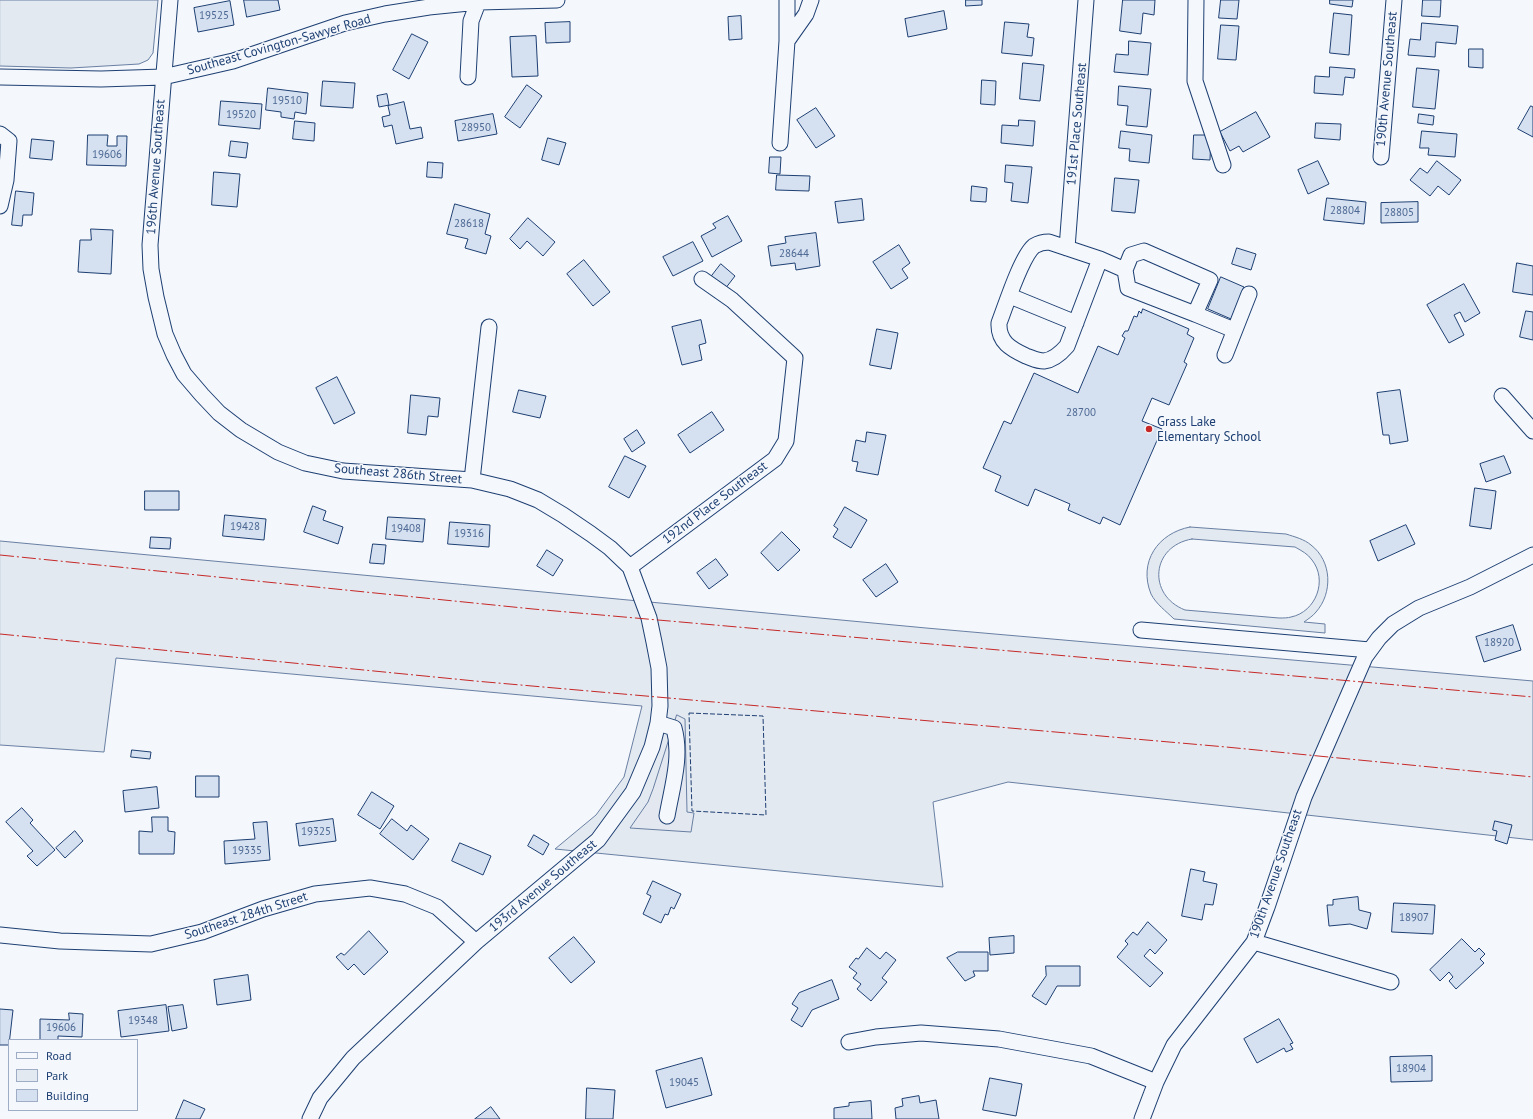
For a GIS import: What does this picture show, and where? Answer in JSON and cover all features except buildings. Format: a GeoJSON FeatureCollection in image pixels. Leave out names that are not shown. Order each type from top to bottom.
{"type":"FeatureCollection","features":[{"type":"Feature","properties":{"kind":"street","name":"196th Avenue Southeast"},"geometry":{"type":"LineString","coordinates":[[164,334],[151,269],[150,245],[170,0]]}},
{"type":"Feature","properties":{"kind":"street","name":"Southeast Covington-Sawyer Road"},"geometry":{"type":"LineString","coordinates":[[0,82],[163,77],[233,61],[346,23],[429,7],[479,1],[557,0]]}},
{"type":"Feature","properties":{"kind":"street"},"geometry":{"type":"LineString","coordinates":[[780,143],[787,40],[787,0]]}},
{"type":"Feature","properties":{"kind":"street"},"geometry":{"type":"LineString","coordinates":[[787,40],[806,14],[811,0]]}},
{"type":"Feature","properties":{"kind":"street","name":"191st Place Southeast"},"geometry":{"type":"LineString","coordinates":[[1067,248],[1086,0]]}},
{"type":"Feature","properties":{"kind":"street"},"geometry":{"type":"LineString","coordinates":[[1196,0],[1195,81],[1223,165]]}},
{"type":"Feature","properties":{"kind":"street","name":"190th Avenue Southeast"},"geometry":{"type":"LineString","coordinates":[[1381,157],[1394,0]]}},
{"type":"Feature","properties":{"kind":"street"},"geometry":{"type":"LineString","coordinates":[[468,76],[471,21],[479,1]]}},
{"type":"Feature","properties":{"kind":"street"},"geometry":{"type":"LineString","coordinates":[[0,134],[9,142],[6,180],[0,206]]}},
{"type":"Feature","properties":{"kind":"street"},"geometry":{"type":"LineString","coordinates":[[1100,259],[1067,346],[1063,351],[1045,361],[1036,360],[1008,346],[1002,339],[998,330],[999,323],[1022,263],[1028,252],[1035,245],[1042,242],[1049,242],[1100,259],[1125,270]]}},
{"type":"Feature","properties":{"kind":"street"},"geometry":{"type":"LineString","coordinates":[[1195,314],[1210,280],[1144,251],[1131,255],[1125,270],[1128,288],[1234,330]]}},
{"type":"Feature","properties":{"kind":"street","name":"192nd Place Southeast"},"geometry":{"type":"LineString","coordinates":[[630,567],[775,459],[786,441],[795,358],[732,300],[702,279]]}},
{"type":"Feature","properties":{"kind":"street"},"geometry":{"type":"LineString","coordinates":[[1225,355],[1249,294]]}},
{"type":"Feature","properties":{"kind":"street"},"geometry":{"type":"LineString","coordinates":[[1010,296],[1076,323]]}},
{"type":"Feature","properties":{"kind":"street"},"geometry":{"type":"LineString","coordinates":[[472,480],[489,327]]}},
{"type":"Feature","properties":{"kind":"street","name":"Southeast 286th Street"},"geometry":{"type":"LineString","coordinates":[[164,334],[184,374],[219,413],[241,430],[278,452],[304,463],[343,471],[472,480]]}},
{"type":"Feature","properties":{"kind":"street"},"geometry":{"type":"LineString","coordinates":[[1502,396],[1533,431]]}},
{"type":"Feature","properties":{"kind":"street","name":"193rd Avenue Southeast"},"geometry":{"type":"LineString","coordinates":[[310,1119],[320,1098],[354,1058],[476,942],[598,840],[633,792],[652,747],[660,706],[659,668],[649,618],[630,567],[610,548],[591,534],[538,500],[510,489],[472,480]]}},
{"type":"Feature","properties":{"kind":"street","name":"190th Avenue Southeast"},"geometry":{"type":"LineString","coordinates":[[1142,1119],[1156,1082],[1174,1045],[1254,942],[1268,907],[1304,797],[1365,657],[1374,644],[1393,624],[1419,608],[1470,587],[1533,555]]}},
{"type":"Feature","properties":{"kind":"street"},"geometry":{"type":"LineString","coordinates":[[1141,630],[1374,644]]}},
{"type":"Feature","properties":{"kind":"street"},"geometry":{"type":"LineString","coordinates":[[658,722],[674,728],[677,736],[678,761],[667,816]]}},
{"type":"Feature","properties":{"kind":"street","name":"Southeast 284th Street"},"geometry":{"type":"LineString","coordinates":[[0,935],[60,941],[151,944],[202,932],[263,910],[314,894],[370,888],[405,894],[437,907],[476,942]]}},
{"type":"Feature","properties":{"kind":"street"},"geometry":{"type":"LineString","coordinates":[[1254,942],[1391,982]]}},
{"type":"Feature","properties":{"kind":"street"},"geometry":{"type":"LineString","coordinates":[[849,1042],[876,1037],[921,1033],[999,1039],[1091,1056],[1156,1082]]}},
{"type":"Feature","properties":{"kind":"green space"},"geometry":{"type":"Polygon","coordinates":[[[0,0],[158,0],[153,53],[148,60],[139,64],[71,68],[0,66],[0,0]]]}},
{"type":"Feature","properties":{"kind":"green space"},"geometry":{"type":"Polygon","coordinates":[[[1190,527],[1286,534],[1299,538],[1308,543],[1318,552],[1323,560],[1328,577],[1322,604],[1315,613],[1304,622],[1325,624],[1325,633],[1174,619],[1153,598],[1148,582],[1147,571],[1149,560],[1160,542],[1179,530],[1190,527]],[[1192,539],[1178,543],[1168,551],[1162,561],[1159,572],[1160,583],[1164,594],[1173,603],[1185,610],[1279,618],[1290,617],[1300,614],[1307,609],[1313,602],[1319,586],[1317,568],[1307,554],[1295,547],[1192,539]]]}},
{"type":"Feature","properties":{"kind":"green space"},"geometry":{"type":"Polygon","coordinates":[[[0,541],[926,628],[1533,681],[1533,840],[1008,782],[933,802],[943,887],[555,849],[596,815],[624,777],[642,706],[116,658],[104,752],[0,745],[0,541]]]}},
{"type":"Feature","properties":{"kind":"shaded area"},"geometry":{"type":"Polygon","coordinates":[[[677,715],[685,719],[687,812],[694,813],[691,832],[630,828],[648,802],[677,715]]]}},
{"type":"Feature","properties":{"kind":"fence"},"geometry":{"type":"LineString","coordinates":[[689,713],[763,716],[766,815],[692,811],[689,713]]}},
{"type":"Feature","properties":{"kind":"power"},"geometry":{"type":"LineString","coordinates":[[0,555],[533,609],[1533,697]]}},
{"type":"Feature","properties":{"kind":"power"},"geometry":{"type":"LineString","coordinates":[[0,634],[475,681],[1226,747],[1533,777]]}},
{"type":"Feature","properties":{"kind":"place","name":"Grass Lake Elementary School"},"geometry":{"type":"Point","coordinates":[1149,429]}}]}
